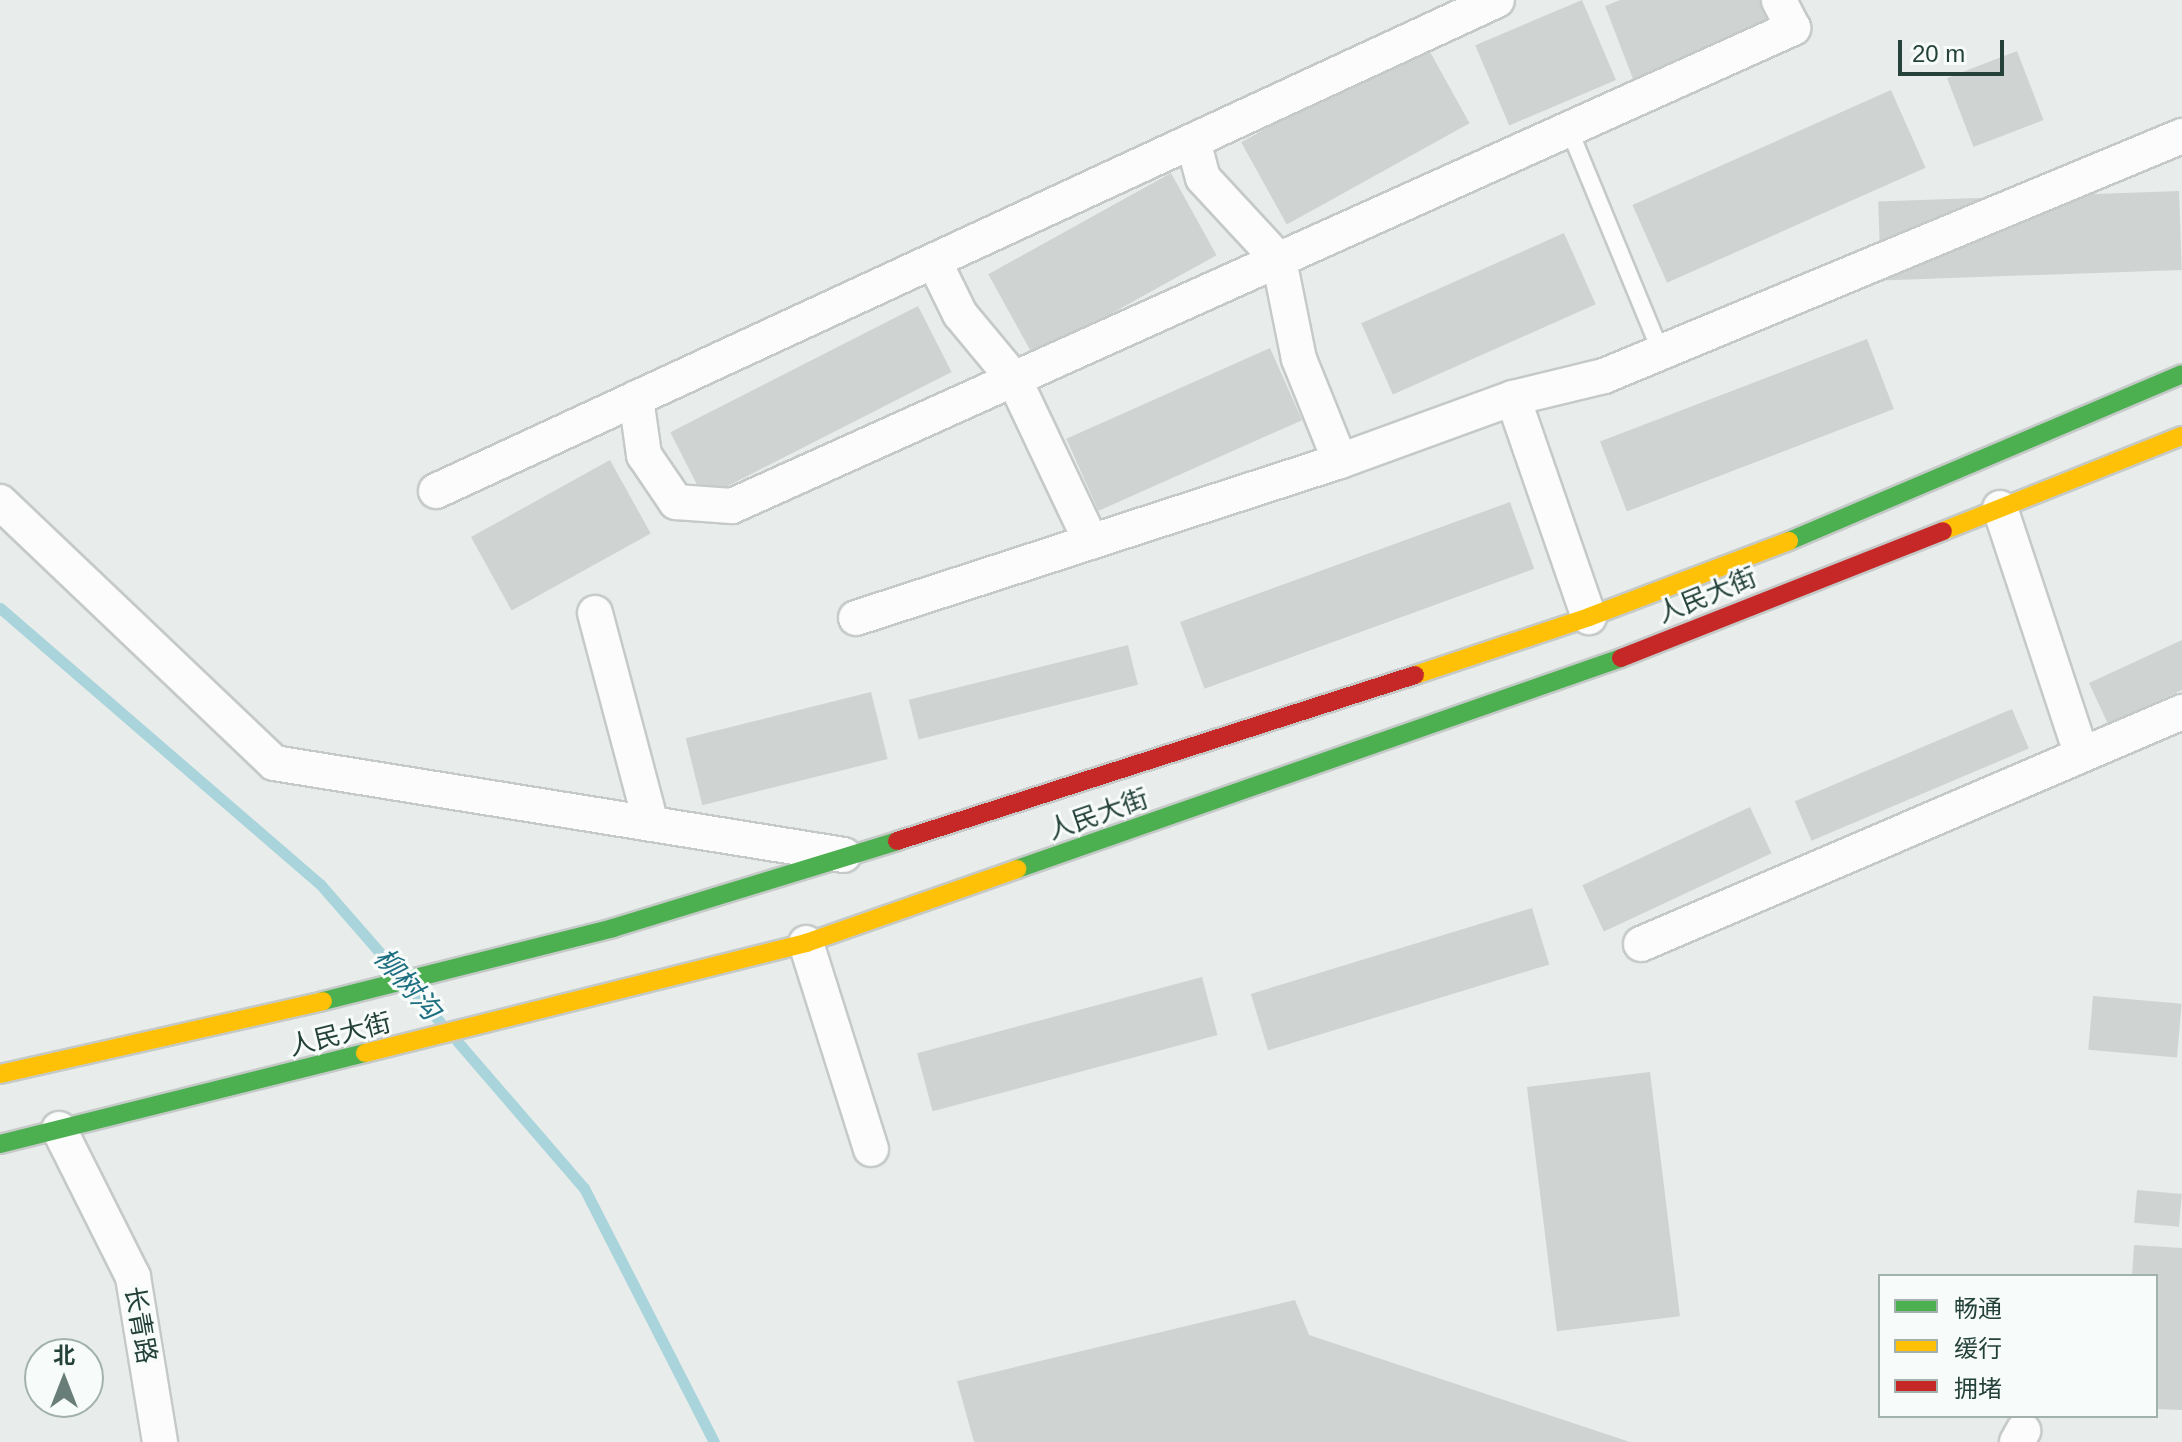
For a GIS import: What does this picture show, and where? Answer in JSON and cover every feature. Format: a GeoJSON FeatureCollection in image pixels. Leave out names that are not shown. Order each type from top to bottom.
{"type":"FeatureCollection","features":[{"type":"Feature","properties":{"kind":"street"},"geometry":{"type":"LineString","coordinates":[[436,491],[1497,0]]}},
{"type":"Feature","properties":{"kind":"street"},"geometry":{"type":"LineString","coordinates":[[636,398],[644,455],[676,502],[732,506],[1793,28],[1779,0]]}},
{"type":"Feature","properties":{"kind":"street"},"geometry":{"type":"LineString","coordinates":[[856,618],[1340,461],[1513,398],[1604,376],[2182,136]]}},
{"type":"Feature","properties":{"kind":"street"},"geometry":{"type":"LineString","coordinates":[[1193,141],[1203,178],[1279,260],[1299,359],[1340,461]]}},
{"type":"Feature","properties":{"kind":"street"},"geometry":{"type":"LineString","coordinates":[[934,261],[960,314],[1014,379],[1091,542]]}},
{"type":"Feature","properties":{"kind":"street","name":"人民大街"},"geometry":{"type":"LineString","coordinates":[[0,1074],[296,1008],[613,928],[1198,748],[1589,617],[1859,514],[2182,374]]}},
{"type":"Feature","properties":{"kind":"street"},"geometry":{"type":"LineString","coordinates":[[1513,398],[1589,617]]}},
{"type":"Feature","properties":{"kind":"street","name":"人民大街"},"geometry":{"type":"LineString","coordinates":[[0,1144],[319,1067],[806,943],[1620,658],[2182,436]]}},
{"type":"Feature","properties":{"kind":"street"},"geometry":{"type":"LineString","coordinates":[[0,502],[274,763],[846,855]]}},
{"type":"Feature","properties":{"kind":"street"},"geometry":{"type":"LineString","coordinates":[[2000,508],[2081,753]]}},
{"type":"Feature","properties":{"kind":"street"},"geometry":{"type":"LineString","coordinates":[[595,613],[651,824]]}},
{"type":"Feature","properties":{"kind":"street"},"geometry":{"type":"LineString","coordinates":[[1641,944],[2182,712]]}},
{"type":"Feature","properties":{"kind":"street"},"geometry":{"type":"LineString","coordinates":[[806,943],[871,1149]]}},
{"type":"Feature","properties":{"kind":"street","name":"长青路"},"geometry":{"type":"LineString","coordinates":[[59,1129],[133,1277],[160,1442]]}},
{"type":"Feature","properties":{"kind":"lane"},"geometry":{"type":"LineString","coordinates":[[1569,129],[1661,352]]}},
{"type":"Feature","properties":{"kind":"building"},"geometry":{"type":"Polygon","coordinates":[[[1582,0],[1616,80],[1509,125],[1475,45],[1582,0]]]}},
{"type":"Feature","properties":{"kind":"building"},"geometry":{"type":"Polygon","coordinates":[[[1620,0],[1760,0],[1770,26],[1633,79],[1605,6],[1620,0]]]}},
{"type":"Feature","properties":{"kind":"building"},"geometry":{"type":"Polygon","coordinates":[[[1424,41],[1470,123],[1287,225],[1241,142],[1424,41]]]}},
{"type":"Feature","properties":{"kind":"building"},"geometry":{"type":"Polygon","coordinates":[[[2017,51],[2044,120],[1974,147],[1947,78],[2017,51]]]}},
{"type":"Feature","properties":{"kind":"building"},"geometry":{"type":"Polygon","coordinates":[[[1891,90],[1926,168],[1667,283],[1632,205],[1891,90]]]}},
{"type":"Feature","properties":{"kind":"building"},"geometry":{"type":"Polygon","coordinates":[[[1171,173],[1217,255],[1034,357],[988,274],[1171,173]]]}},
{"type":"Feature","properties":{"kind":"building"},"geometry":{"type":"Polygon","coordinates":[[[2179,191],[2182,270],[1881,280],[1878,202],[2179,191]]]}},
{"type":"Feature","properties":{"kind":"building"},"geometry":{"type":"Polygon","coordinates":[[[1564,233],[1596,304],[1393,395],[1361,323],[1564,233]]]}},
{"type":"Feature","properties":{"kind":"building"},"geometry":{"type":"Polygon","coordinates":[[[918,306],[952,372],[704,498],[670,432],[918,306]]]}},
{"type":"Feature","properties":{"kind":"building"},"geometry":{"type":"Polygon","coordinates":[[[1867,339],[1894,409],[1627,512],[1600,441],[1867,339]]]}},
{"type":"Feature","properties":{"kind":"building"},"geometry":{"type":"Polygon","coordinates":[[[1270,348],[1302,420],[1098,511],[1066,439],[1270,348]]]}},
{"type":"Feature","properties":{"kind":"building"},"geometry":{"type":"Polygon","coordinates":[[[610,460],[651,533],[512,611],[471,537],[610,460]]]}},
{"type":"Feature","properties":{"kind":"building"},"geometry":{"type":"Polygon","coordinates":[[[1510,502],[1534,569],[1204,689],[1180,622],[1510,502]]]}},
{"type":"Feature","properties":{"kind":"building"},"geometry":{"type":"Polygon","coordinates":[[[2182,640],[2182,690],[2108,724],[2089,683],[2182,640]]]}},
{"type":"Feature","properties":{"kind":"building"},"geometry":{"type":"Polygon","coordinates":[[[1128,645],[1138,685],[919,739],[909,700],[1128,645]]]}},
{"type":"Feature","properties":{"kind":"building"},"geometry":{"type":"Polygon","coordinates":[[[871,692],[888,759],[702,805],[686,738],[871,692]]]}},
{"type":"Feature","properties":{"kind":"building"},"geometry":{"type":"Polygon","coordinates":[[[2012,709],[2029,749],[1812,841],[1795,801],[2012,709]]]}},
{"type":"Feature","properties":{"kind":"building"},"geometry":{"type":"Polygon","coordinates":[[[1750,807],[1772,853],[1604,931],[1582,885],[1750,807]]]}},
{"type":"Feature","properties":{"kind":"building"},"geometry":{"type":"Polygon","coordinates":[[[1532,908],[1549,964],[1268,1050],[1251,994],[1532,908]]]}},
{"type":"Feature","properties":{"kind":"building"},"geometry":{"type":"Polygon","coordinates":[[[1202,977],[1218,1035],[933,1111],[917,1053],[1202,977]]]}},
{"type":"Feature","properties":{"kind":"building"},"geometry":{"type":"Polygon","coordinates":[[[2093,996],[2182,1004],[2177,1058],[2088,1050],[2093,996]]]}},
{"type":"Feature","properties":{"kind":"building"},"geometry":{"type":"Polygon","coordinates":[[[1650,1072],[1680,1316],[1557,1331],[1527,1087],[1650,1072]]]}},
{"type":"Feature","properties":{"kind":"building"},"geometry":{"type":"Polygon","coordinates":[[[2137,1190],[2182,1194],[2179,1227],[2134,1223],[2137,1190]]]}},
{"type":"Feature","properties":{"kind":"building"},"geometry":{"type":"Polygon","coordinates":[[[2134,1245],[2182,1248],[2182,1410],[2158,1409],[2158,1274],[2132,1274],[2134,1245]]]}},
{"type":"Feature","properties":{"kind":"building"},"geometry":{"type":"Polygon","coordinates":[[[1295,1300],[1309,1335],[1630,1442],[974,1442],[957,1381],[1295,1300]]]}},
{"type":"Feature","properties":{"kind":"waterway","name":"柳树沟"},"geometry":{"type":"LineString","coordinates":[[0,608],[320,884],[396,971]]}},
{"type":"Feature","properties":{"kind":"waterway","name":"柳树沟"},"geometry":{"type":"LineString","coordinates":[[412,990],[440,1022]]}},
{"type":"Feature","properties":{"kind":"waterway","name":"柳树沟"},"geometry":{"type":"LineString","coordinates":[[457,1041],[584,1188],[714,1442]]}},
{"type":"Feature","properties":{"kind":"traffic: fast"},"geometry":{"type":"LineString","coordinates":[[1789,541],[2182,374]]}},
{"type":"Feature","properties":{"kind":"traffic: fast"},"geometry":{"type":"LineString","coordinates":[[1017,869],[1621,658]]}},
{"type":"Feature","properties":{"kind":"traffic: fast"},"geometry":{"type":"LineString","coordinates":[[323,1001],[613,928],[897,841]]}},
{"type":"Feature","properties":{"kind":"traffic: fast"},"geometry":{"type":"LineString","coordinates":[[0,1144],[365,1053]]}},
{"type":"Feature","properties":{"kind":"traffic: slow"},"geometry":{"type":"LineString","coordinates":[[1943,531],[2182,436]]}},
{"type":"Feature","properties":{"kind":"traffic: slow"},"geometry":{"type":"LineString","coordinates":[[1415,675],[1589,617],[1789,541]]}},
{"type":"Feature","properties":{"kind":"traffic: slow"},"geometry":{"type":"LineString","coordinates":[[365,1053],[806,943],[1017,869]]}},
{"type":"Feature","properties":{"kind":"traffic: slow"},"geometry":{"type":"LineString","coordinates":[[0,1074],[323,1001]]}},
{"type":"Feature","properties":{"kind":"traffic: jam"},"geometry":{"type":"LineString","coordinates":[[1621,658],[1943,531]]}},
{"type":"Feature","properties":{"kind":"traffic: jam"},"geometry":{"type":"LineString","coordinates":[[897,841],[1415,675]]}}]}
